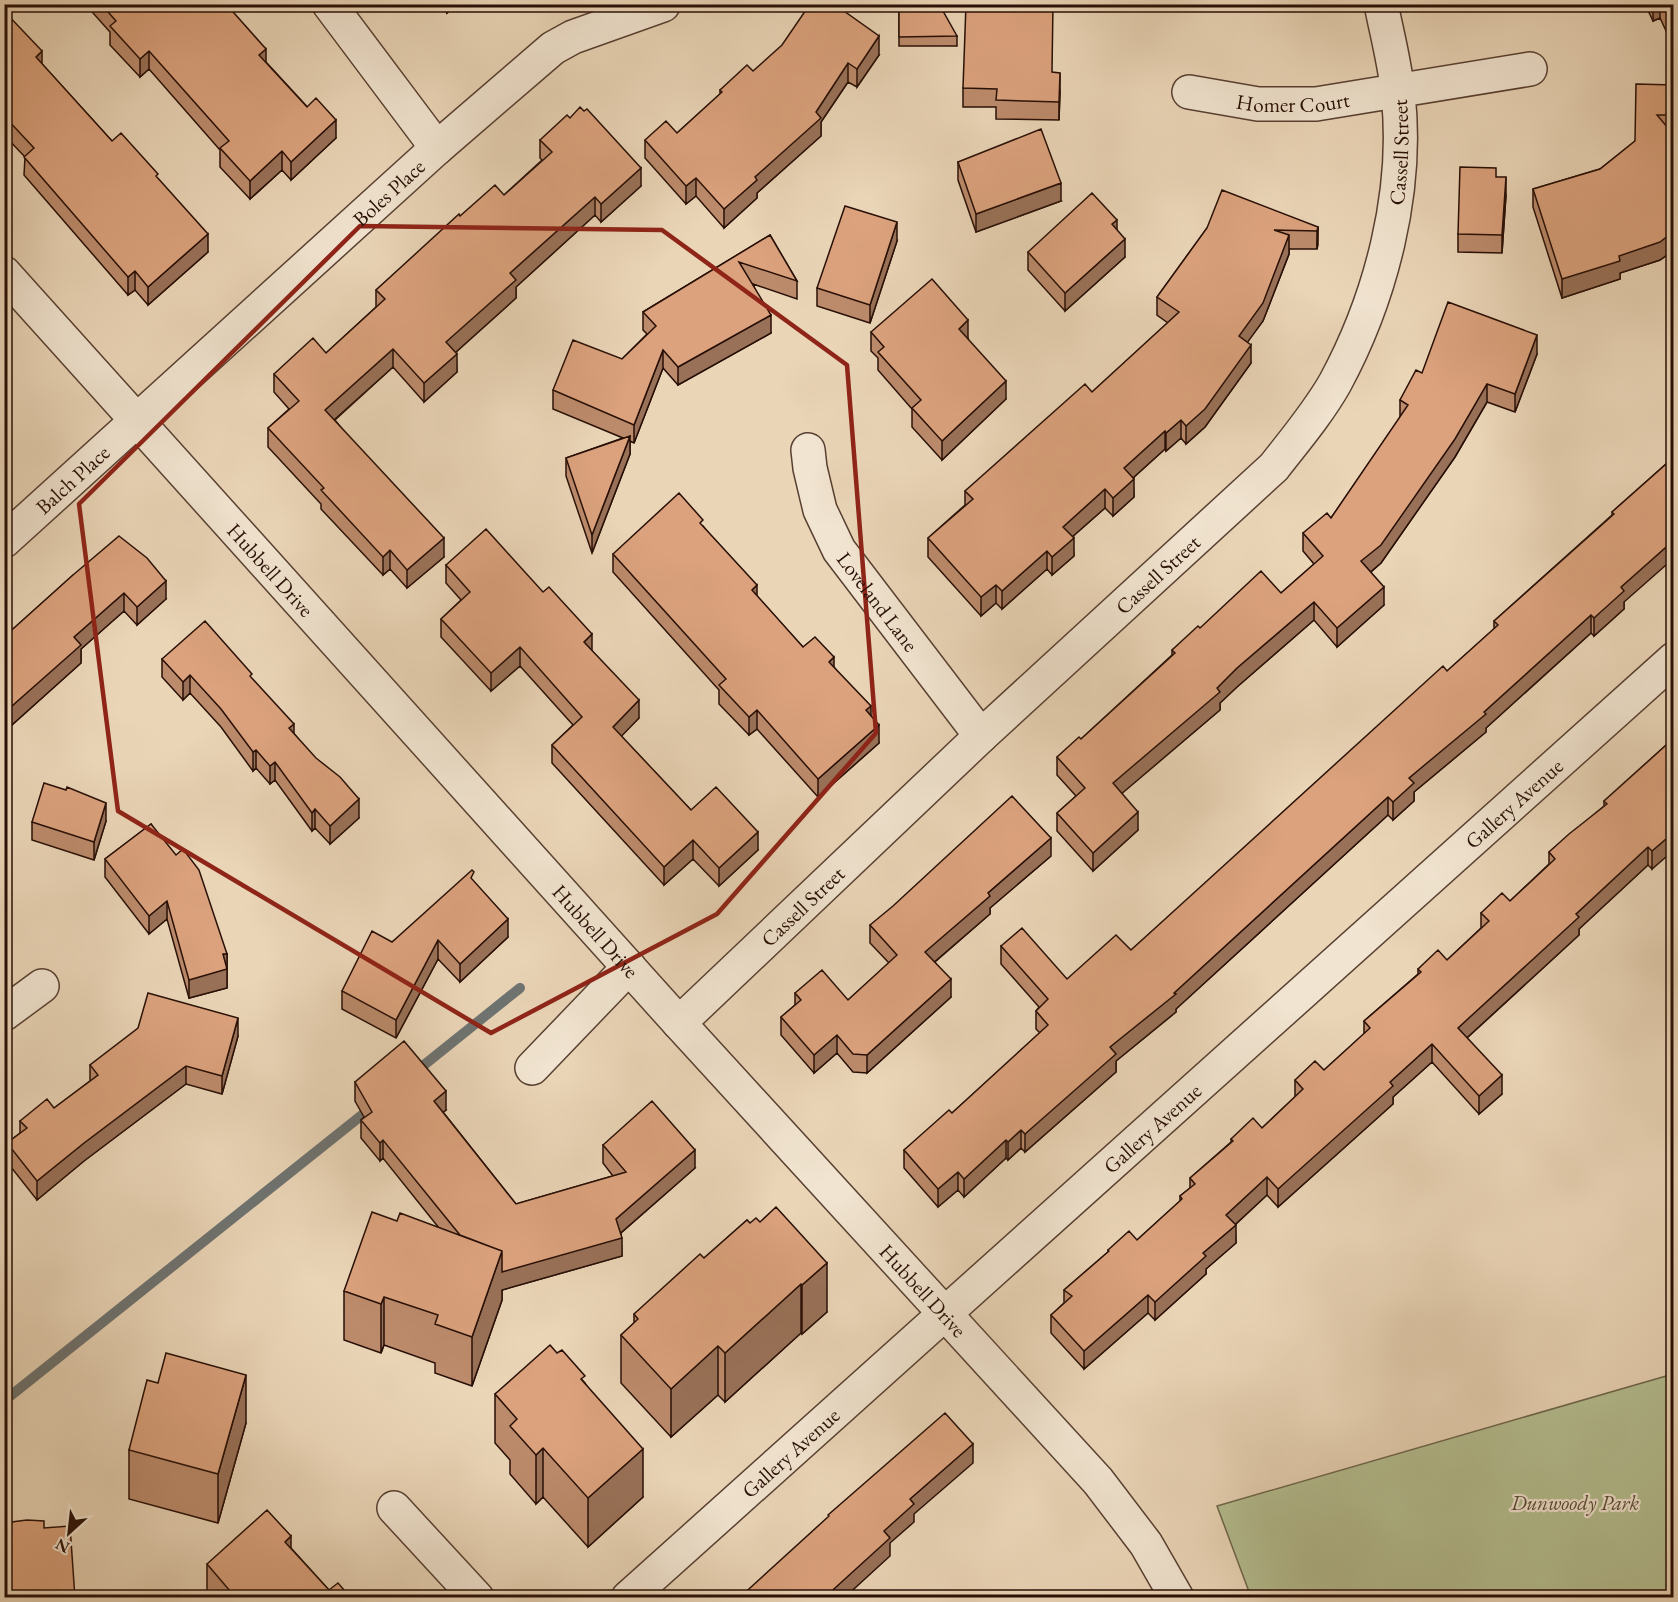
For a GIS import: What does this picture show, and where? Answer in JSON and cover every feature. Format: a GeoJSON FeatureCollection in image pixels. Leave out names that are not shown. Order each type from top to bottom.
{"type":"FeatureCollection","features":[{"type":"Feature","properties":{"kind":"street"},"geometry":{"type":"LineString","coordinates":[[329,4],[437,148]]}},
{"type":"Feature","properties":{"kind":"street","name":"Cassell Street"},"geometry":{"type":"LineString","coordinates":[[679,1023],[981,736],[1274,467],[1306,427],[1329,393],[1363,326],[1386,252],[1398,177],[1400,115],[1398,92],[1381,4]]}},
{"type":"Feature","properties":{"kind":"street","name":"Boles Place"},"geometry":{"type":"LineString","coordinates":[[138,419],[437,148],[553,48],[573,37],[663,5]]}},
{"type":"Feature","properties":{"kind":"street","name":"Homer Court"},"geometry":{"type":"LineString","coordinates":[[1189,92],[1211,98],[1269,104],[1316,104],[1530,69]]}},
{"type":"Feature","properties":{"kind":"street","name":"Hubbell Drive"},"geometry":{"type":"LineString","coordinates":[[4,273],[138,419],[679,1023],[1098,1481],[1146,1544],[1177,1598]]}},
{"type":"Feature","properties":{"kind":"street","name":"Balch Place"},"geometry":{"type":"LineString","coordinates":[[4,540],[138,419]]}},
{"type":"Feature","properties":{"kind":"street","name":"Loveland Lane"},"geometry":{"type":"LineString","coordinates":[[808,450],[820,510],[839,550],[981,736]]}},
{"type":"Feature","properties":{"kind":"street","name":"Gallery Avenue"},"geometry":{"type":"LineString","coordinates":[[628,1598],[1674,659]]}},
{"type":"Feature","properties":{"kind":"street"},"geometry":{"type":"LineString","coordinates":[[532,1068],[629,967]]}},
{"type":"Feature","properties":{"kind":"street"},"geometry":{"type":"LineString","coordinates":[[4,1014],[42,986]]}},
{"type":"Feature","properties":{"kind":"street"},"geometry":{"type":"LineString","coordinates":[[394,1508],[477,1598]]}},
{"type":"Feature","properties":{"kind":"highlighted area"},"geometry":{"type":"Polygon","coordinates":[[[360,226],[662,230],[847,365],[876,733],[717,914],[491,1033],[118,811],[79,504],[360,226]]]}},
{"type":"Feature","properties":{"kind":"green space","name":"Dunwoody Park"},"geometry":{"type":"Polygon","coordinates":[[[1673,1374],[1673,1597],[1251,1597],[1217,1506],[1673,1374]]]}},
{"type":"Feature","properties":{"kind":"building"},"geometry":{"type":"Polygon","coordinates":[[[101,4],[226,4],[266,49],[259,55],[307,107],[316,98],[336,120],[291,162],[282,151],[250,181],[220,148],[229,141],[149,51],[140,59],[110,26],[116,21],[101,4]]]}},
{"type":"Feature","properties":{"kind":"building"},"geometry":{"type":"Polygon","coordinates":[[[810,4],[834,4],[879,36],[857,69],[848,63],[816,112],[821,118],[755,177],[757,180],[724,209],[696,178],[686,186],[645,140],[666,121],[677,133],[722,92],[720,90],[747,65],[753,71],[782,45],[810,4]]]}},
{"type":"Feature","properties":{"kind":"building"},"geometry":{"type":"Polygon","coordinates":[[[899,4],[939,4],[957,36],[899,37],[899,4]]]}},
{"type":"Feature","properties":{"kind":"building"},"geometry":{"type":"Polygon","coordinates":[[[966,4],[1053,4],[1052,72],[1060,73],[1059,102],[996,100],[997,89],[963,88],[966,4]]]}},
{"type":"Feature","properties":{"kind":"building"},"geometry":{"type":"Polygon","coordinates":[[[1662,4],[1674,4],[1674,30],[1662,4]]]}},
{"type":"Feature","properties":{"kind":"building"},"geometry":{"type":"Polygon","coordinates":[[[4,11],[42,51],[36,57],[112,141],[121,133],[208,234],[148,287],[135,271],[128,277],[24,157],[34,148],[4,116],[4,11]]]}},
{"type":"Feature","properties":{"kind":"building"},"geometry":{"type":"Polygon","coordinates":[[[1636,84],[1674,85],[1674,115],[1657,115],[1674,135],[1674,231],[1660,242],[1619,256],[1620,261],[1562,279],[1533,189],[1600,169],[1635,141],[1636,84]]]}},
{"type":"Feature","properties":{"kind":"building"},"geometry":{"type":"Polygon","coordinates":[[[580,107],[584,111],[587,109],[641,168],[601,204],[595,197],[510,273],[516,280],[446,342],[457,354],[424,383],[393,349],[325,410],[444,538],[407,570],[390,550],[383,557],[321,490],[324,488],[268,428],[299,401],[274,374],[313,338],[326,353],[385,299],[376,290],[459,214],[460,216],[495,185],[504,195],[552,152],[540,140],[567,115],[570,118],[580,107]]]}},
{"type":"Feature","properties":{"kind":"building"},"geometry":{"type":"Polygon","coordinates":[[[1041,129],[1061,183],[976,214],[958,162],[1041,129]]]}},
{"type":"Feature","properties":{"kind":"building"},"geometry":{"type":"Polygon","coordinates":[[[1460,167],[1496,168],[1496,177],[1506,177],[1502,235],[1458,234],[1460,167]]]}},
{"type":"Feature","properties":{"kind":"building"},"geometry":{"type":"Polygon","coordinates":[[[1222,190],[1318,227],[1317,231],[1274,230],[1289,235],[1263,303],[1239,336],[1251,345],[1205,409],[1186,426],[1181,420],[1166,433],[1165,431],[1124,468],[1134,479],[1113,498],[1105,489],[1063,527],[1074,538],[1052,557],[1047,551],[1002,591],[996,585],[981,597],[928,538],[973,499],[965,491],[1085,384],[1092,392],[1179,312],[1157,297],[1207,228],[1222,190]]]}},
{"type":"Feature","properties":{"kind":"building"},"geometry":{"type":"Polygon","coordinates":[[[1092,193],[1117,220],[1112,224],[1125,239],[1065,293],[1028,252],[1092,193]]]}},
{"type":"Feature","properties":{"kind":"building"},"geometry":{"type":"Polygon","coordinates":[[[845,206],[897,222],[870,305],[817,288],[845,206]]]}},
{"type":"Feature","properties":{"kind":"building"},"geometry":{"type":"Polygon","coordinates":[[[770,235],[797,281],[739,262],[771,315],[678,367],[663,350],[634,425],[553,390],[573,340],[622,359],[656,326],[643,312],[770,235]]]}},
{"type":"Feature","properties":{"kind":"building"},"geometry":{"type":"Polygon","coordinates":[[[932,279],[968,320],[959,329],[1006,381],[942,441],[912,408],[921,400],[878,352],[884,347],[871,332],[932,279]]]}},
{"type":"Feature","properties":{"kind":"building"},"geometry":{"type":"Polygon","coordinates":[[[1448,302],[1537,335],[1515,394],[1487,384],[1455,439],[1381,545],[1361,561],[1384,587],[1337,628],[1314,602],[1237,668],[1217,688],[1220,692],[1113,783],[1138,812],[1093,853],[1057,813],[1085,788],[1057,757],[1079,737],[1081,739],[1175,653],[1172,650],[1198,626],[1200,628],[1261,571],[1281,593],[1323,556],[1303,533],[1327,513],[1331,518],[1408,405],[1400,400],[1416,370],[1422,373],[1448,302]]]}},
{"type":"Feature","properties":{"kind":"building"},"geometry":{"type":"Polygon","coordinates":[[[4,389],[11,397],[4,403],[4,389]]]}},
{"type":"Feature","properties":{"kind":"building"},"geometry":{"type":"Polygon","coordinates":[[[630,436],[592,535],[566,458],[630,436]]]}},
{"type":"Feature","properties":{"kind":"building"},"geometry":{"type":"Polygon","coordinates":[[[1674,457],[1674,540],[1621,587],[1624,591],[1594,618],[1591,615],[1484,712],[1486,714],[1409,778],[1414,783],[1393,802],[1388,797],[1174,993],[1176,994],[1110,1047],[1116,1054],[1025,1134],[1021,1130],[1008,1142],[1006,1140],[964,1179],[958,1172],[938,1189],[904,1150],[949,1110],[952,1113],[1048,1025],[1036,1011],[1048,999],[1001,946],[1022,928],[1067,979],[1116,935],[1131,950],[1443,666],[1447,671],[1498,625],[1494,621],[1674,457]]]}},
{"type":"Feature","properties":{"kind":"building"},"geometry":{"type":"Polygon","coordinates":[[[679,493],[703,520],[700,523],[757,585],[752,590],[803,647],[815,637],[834,657],[829,662],[871,706],[866,710],[879,725],[818,779],[757,710],[749,717],[719,685],[726,679],[613,554],[679,493]]]}},
{"type":"Feature","properties":{"kind":"building"},"geometry":{"type":"Polygon","coordinates":[[[486,529],[543,592],[549,587],[592,634],[584,642],[639,700],[613,727],[691,810],[716,787],[758,832],[719,868],[693,840],[664,867],[552,745],[582,717],[520,647],[491,673],[441,619],[470,592],[446,565],[486,529]]]}},
{"type":"Feature","properties":{"kind":"building"},"geometry":{"type":"Polygon","coordinates":[[[119,536],[147,558],[166,581],[137,607],[124,593],[74,637],[81,645],[4,713],[4,637],[119,536]]]}},
{"type":"Feature","properties":{"kind":"building"},"geometry":{"type":"Polygon","coordinates":[[[205,621],[252,674],[250,676],[294,724],[289,728],[316,758],[340,777],[359,799],[330,826],[315,809],[312,813],[275,762],[270,766],[256,750],[253,752],[221,709],[190,675],[183,682],[162,659],[205,621]]]}},
{"type":"Feature","properties":{"kind":"building"},"geometry":{"type":"Polygon","coordinates":[[[1674,738],[1674,832],[1652,851],[1648,847],[1576,914],[1579,917],[1458,1028],[1502,1075],[1479,1096],[1432,1044],[1390,1082],[1393,1086],[1278,1189],[1267,1177],[1226,1215],[1236,1225],[1203,1253],[1206,1256],[1155,1302],[1148,1295],[1084,1351],[1051,1315],[1072,1296],[1064,1290],[1129,1231],[1137,1240],[1182,1199],[1180,1196],[1195,1184],[1190,1178],[1233,1141],[1231,1139],[1253,1118],[1262,1128],[1303,1089],[1295,1080],[1315,1061],[1324,1070],[1370,1028],[1364,1021],[1421,972],[1418,969],[1438,950],[1447,960],[1489,921],[1481,913],[1502,893],[1510,901],[1555,859],[1549,852],[1607,804],[1604,801],[1674,738]]]}},
{"type":"Feature","properties":{"kind":"building"},"geometry":{"type":"Polygon","coordinates":[[[44,783],[66,790],[67,787],[106,803],[94,842],[32,822],[44,783]]]}},
{"type":"Feature","properties":{"kind":"building"},"geometry":{"type":"Polygon","coordinates":[[[1012,796],[1051,838],[988,893],[990,896],[925,952],[951,979],[867,1055],[853,1054],[837,1035],[814,1055],[781,1017],[801,1000],[795,993],[822,970],[848,1000],[897,955],[870,925],[1012,796]]]}},
{"type":"Feature","properties":{"kind":"building"},"geometry":{"type":"Polygon","coordinates":[[[151,824],[176,855],[183,849],[199,870],[227,954],[223,954],[227,969],[189,980],[167,901],[149,916],[105,859],[151,824]]]}},
{"type":"Feature","properties":{"kind":"building"},"geometry":{"type":"Polygon","coordinates":[[[472,870],[474,872],[471,878],[508,919],[460,964],[438,940],[396,1020],[342,991],[372,931],[392,942],[472,870]]]}},
{"type":"Feature","properties":{"kind":"building"},"geometry":{"type":"Polygon","coordinates":[[[148,993],[238,1018],[222,1076],[186,1066],[37,1181],[7,1143],[27,1128],[20,1121],[47,1099],[54,1108],[98,1075],[90,1065],[138,1028],[148,993]]]}},
{"type":"Feature","properties":{"kind":"building"},"geometry":{"type":"Polygon","coordinates":[[[404,1041],[446,1091],[434,1101],[516,1204],[626,1172],[603,1145],[652,1101],[695,1150],[616,1219],[622,1238],[502,1272],[502,1251],[460,1235],[383,1140],[380,1143],[361,1120],[372,1112],[355,1082],[404,1041]]]}},
{"type":"Feature","properties":{"kind":"building"},"geometry":{"type":"Polygon","coordinates":[[[776,1207],[827,1263],[725,1353],[718,1346],[671,1389],[621,1335],[638,1319],[634,1314],[700,1254],[704,1258],[747,1220],[750,1223],[756,1218],[760,1222],[776,1207]]]}},
{"type":"Feature","properties":{"kind":"building"},"geometry":{"type":"Polygon","coordinates":[[[372,1212],[397,1221],[400,1213],[502,1251],[472,1337],[435,1324],[438,1315],[384,1297],[381,1304],[344,1291],[372,1212]]]}},
{"type":"Feature","properties":{"kind":"building"},"geometry":{"type":"Polygon","coordinates":[[[550,1345],[557,1353],[562,1350],[585,1376],[581,1379],[643,1449],[588,1498],[543,1448],[536,1455],[510,1426],[517,1419],[495,1394],[550,1345]]]}},
{"type":"Feature","properties":{"kind":"building"},"geometry":{"type":"Polygon","coordinates":[[[166,1353],[246,1375],[218,1474],[129,1450],[147,1380],[158,1383],[166,1353]]]}},
{"type":"Feature","properties":{"kind":"building"},"geometry":{"type":"Polygon","coordinates":[[[945,1413],[973,1444],[910,1499],[914,1504],[884,1531],[890,1538],[824,1598],[739,1598],[828,1515],[945,1413]]]}},
{"type":"Feature","properties":{"kind":"building"},"geometry":{"type":"Polygon","coordinates":[[[267,1510],[291,1536],[285,1542],[329,1590],[338,1583],[351,1598],[236,1598],[207,1564],[267,1510]]]}},
{"type":"Feature","properties":{"kind":"building"},"geometry":{"type":"Polygon","coordinates":[[[27,1520],[44,1521],[44,1528],[70,1526],[75,1598],[39,1598],[38,1592],[4,1595],[4,1523],[27,1520]]]}},
{"type":"Feature","properties":{"kind":"waterway"},"geometry":{"type":"LineString","coordinates":[[414,1073],[520,988]]}},
{"type":"Feature","properties":{"kind":"waterway"},"geometry":{"type":"LineString","coordinates":[[4,1401],[372,1107]]}}]}
